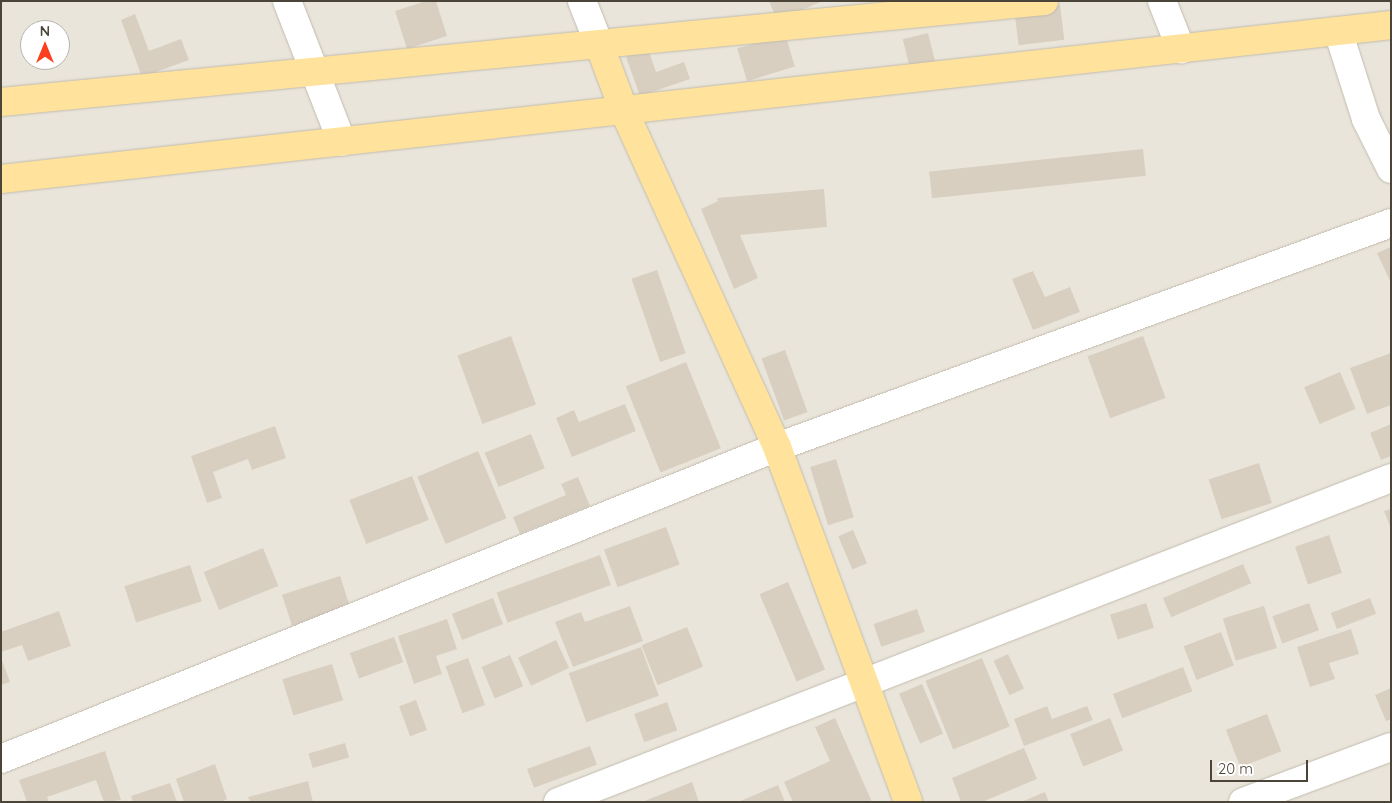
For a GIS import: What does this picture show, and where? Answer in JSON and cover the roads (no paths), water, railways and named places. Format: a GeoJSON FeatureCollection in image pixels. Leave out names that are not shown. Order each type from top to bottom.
{"type":"FeatureCollection","features":[{"type":"Feature","properties":{"kind":"main road"},"geometry":{"type":"LineString","coordinates":[[1,102],[1044,1]]}},
{"type":"Feature","properties":{"kind":"main road"},"geometry":{"type":"LineString","coordinates":[[1,179],[1391,25]]}},
{"type":"Feature","properties":{"kind":"main road"},"geometry":{"type":"LineString","coordinates":[[599,44],[624,110],[777,447],[862,683],[908,802]]}},
{"type":"Feature","properties":{"kind":"street"},"geometry":{"type":"LineString","coordinates":[[287,1],[342,142]]}},
{"type":"Feature","properties":{"kind":"street"},"geometry":{"type":"LineString","coordinates":[[582,1],[599,44]]}},
{"type":"Feature","properties":{"kind":"street"},"geometry":{"type":"LineString","coordinates":[[1162,1],[1182,49]]}},
{"type":"Feature","properties":{"kind":"street"},"geometry":{"type":"LineString","coordinates":[[1338,31],[1366,119],[1391,169]]}},
{"type":"Feature","properties":{"kind":"street"},"geometry":{"type":"LineString","coordinates":[[1,758],[777,447],[1391,223]]}},
{"type":"Feature","properties":{"kind":"street"},"geometry":{"type":"LineString","coordinates":[[558,802],[1391,478]]}},
{"type":"Feature","properties":{"kind":"street"},"geometry":{"type":"LineString","coordinates":[[1243,802],[1391,747]]}}]}
